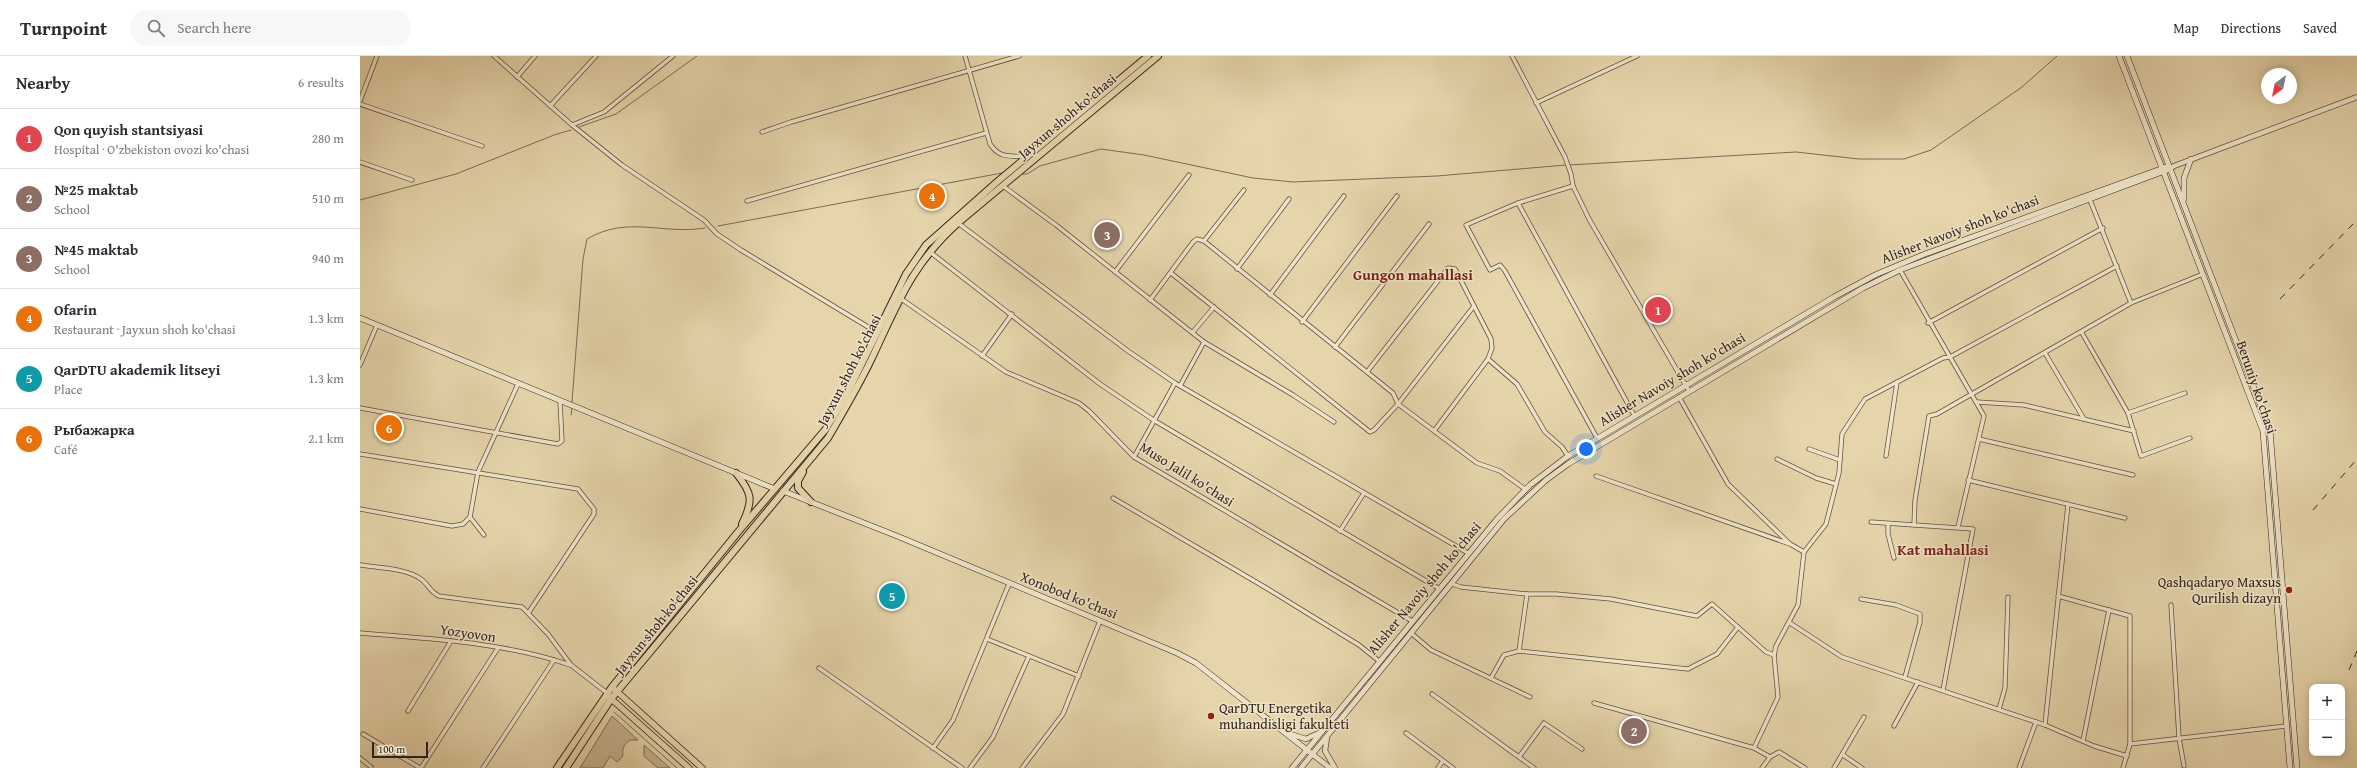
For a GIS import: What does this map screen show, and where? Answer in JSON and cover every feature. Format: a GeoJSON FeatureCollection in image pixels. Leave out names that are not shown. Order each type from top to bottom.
{"type":"FeatureCollection","features":[{"type":"Feature","properties":{"kind":"highway","name":"Jayxun shoh ko'chasi"},"geometry":{"type":"LineString","coordinates":[[557,768],[608,696],[617,692],[828,438],[850,402],[899,298],[929,251],[1028,156],[1148,56]]}},
{"type":"Feature","properties":{"kind":"highway","name":"Jayxun shoh ko'chasi"},"geometry":{"type":"LineString","coordinates":[[566,768],[612,687],[738,532],[824,430],[845,398],[906,274],[926,245],[1000,183],[1024,168],[1158,56]]}},
{"type":"Feature","properties":{"kind":"highway"},"geometry":{"type":"LineString","coordinates":[[811,502],[798,488],[798,481],[812,457]]}},
{"type":"Feature","properties":{"kind":"highway"},"geometry":{"type":"LineString","coordinates":[[736,473],[748,488],[751,502],[738,532]]}},
{"type":"Feature","properties":{"kind":"main road","name":"Beruniy ko'chasi"},"geometry":{"type":"LineString","coordinates":[[2119,56],[2263,431],[2271,550],[2290,768]]}},
{"type":"Feature","properties":{"kind":"main road","name":"Beruniy ko'chasi"},"geometry":{"type":"LineString","coordinates":[[2127,56],[2171,167],[2270,430],[2278,550],[2297,768]]}},
{"type":"Feature","properties":{"kind":"main road"},"geometry":{"type":"LineString","coordinates":[[2185,204],[2184,178],[2191,159]]}},
{"type":"Feature","properties":{"kind":"main road","name":"Alisher Navoiy shoh ko'chasi"},"geometry":{"type":"LineString","coordinates":[[1688,388],[1834,297],[1875,275],[1925,254],[2171,167]]}},
{"type":"Feature","properties":{"kind":"main road","name":"Alisher Navoiy shoh ko'chasi"},"geometry":{"type":"LineString","coordinates":[[1292,768],[1438,588],[1525,489],[1568,456],[1634,415],[1677,394],[1839,301],[1900,270],[2090,200],[2163,170]]}},
{"type":"Feature","properties":{"kind":"main road"},"geometry":{"type":"LineString","coordinates":[[360,318],[560,402],[775,489]]}},
{"type":"Feature","properties":{"kind":"main road","name":"Alisher Navoiy shoh ko'chasi"},"geometry":{"type":"LineString","coordinates":[[1301,768],[1504,519],[1546,480],[1600,443],[1677,394]]}},
{"type":"Feature","properties":{"kind":"main road","name":"Xonobod ko'chasi"},"geometry":{"type":"LineString","coordinates":[[783,491],[1100,620],[1177,653],[1196,664],[1330,768]]}},
{"type":"Feature","properties":{"kind":"main road"},"geometry":{"type":"LineString","coordinates":[[2271,550],[2278,550]]}},
{"type":"Feature","properties":{"kind":"main road"},"geometry":{"type":"LineString","coordinates":[[612,687],[702,768]]}},
{"type":"Feature","properties":{"kind":"main road"},"geometry":{"type":"LineString","coordinates":[[608,696],[689,768]]}},
{"type":"Feature","properties":{"kind":"street"},"geometry":{"type":"LineString","coordinates":[[377,56],[360,102],[482,146]]}},
{"type":"Feature","properties":{"kind":"street"},"geometry":{"type":"LineString","coordinates":[[494,56],[572,125],[622,165],[704,220],[717,234],[878,333]]}},
{"type":"Feature","properties":{"kind":"street"},"geometry":{"type":"LineString","coordinates":[[517,77],[536,56]]}},
{"type":"Feature","properties":{"kind":"street"},"geometry":{"type":"LineString","coordinates":[[550,106],[596,56]]}},
{"type":"Feature","properties":{"kind":"street"},"geometry":{"type":"LineString","coordinates":[[572,125],[604,112],[673,56]]}},
{"type":"Feature","properties":{"kind":"street"},"geometry":{"type":"LineString","coordinates":[[965,56],[986,133],[996,153],[1007,156],[1028,156]]}},
{"type":"Feature","properties":{"kind":"street"},"geometry":{"type":"LineString","coordinates":[[762,132],[791,122],[1019,56]]}},
{"type":"Feature","properties":{"kind":"street"},"geometry":{"type":"LineString","coordinates":[[1512,56],[1565,157],[1571,174],[1573,186],[1588,219],[1688,388]]}},
{"type":"Feature","properties":{"kind":"street"},"geometry":{"type":"LineString","coordinates":[[1536,103],[1637,56]]}},
{"type":"Feature","properties":{"kind":"street","name":"Alisher Navoiy shoh ko'chasi"},"geometry":{"type":"LineString","coordinates":[[2171,167],[2357,97]]}},
{"type":"Feature","properties":{"kind":"street"},"geometry":{"type":"LineString","coordinates":[[747,201],[986,133]]}},
{"type":"Feature","properties":{"kind":"street"},"geometry":{"type":"LineString","coordinates":[[360,162],[412,180]]}},
{"type":"Feature","properties":{"kind":"street"},"geometry":{"type":"LineString","coordinates":[[1115,272],[1189,174]]}},
{"type":"Feature","properties":{"kind":"street"},"geometry":{"type":"LineString","coordinates":[[1000,183],[1150,300],[1194,332],[1204,342],[1293,395],[1334,422]]}},
{"type":"Feature","properties":{"kind":"street"},"geometry":{"type":"LineString","coordinates":[[1573,186],[1518,204],[1466,225],[1490,270],[1500,265],[1505,271],[1597,438]]}},
{"type":"Feature","properties":{"kind":"street"},"geometry":{"type":"LineString","coordinates":[[1204,241],[1244,190]]}},
{"type":"Feature","properties":{"kind":"street"},"geometry":{"type":"LineString","coordinates":[[1270,295],[1344,196]]}},
{"type":"Feature","properties":{"kind":"street"},"geometry":{"type":"LineString","coordinates":[[1302,322],[1397,196]]}},
{"type":"Feature","properties":{"kind":"street"},"geometry":{"type":"LineString","coordinates":[[1238,269],[1289,199]]}},
{"type":"Feature","properties":{"kind":"street"},"geometry":{"type":"LineString","coordinates":[[2090,200],[2103,228],[2131,303]]}},
{"type":"Feature","properties":{"kind":"street"},"geometry":{"type":"LineString","coordinates":[[1518,204],[1634,415]]}},
{"type":"Feature","properties":{"kind":"street"},"geometry":{"type":"LineString","coordinates":[[958,223],[1128,352],[1175,383],[1468,554]]}},
{"type":"Feature","properties":{"kind":"street"},"geometry":{"type":"LineString","coordinates":[[1335,347],[1429,224]]}},
{"type":"Feature","properties":{"kind":"street"},"geometry":{"type":"LineString","coordinates":[[1928,323],[2103,228]]}},
{"type":"Feature","properties":{"kind":"street"},"geometry":{"type":"LineString","coordinates":[[1150,300],[1194,242],[1197,239],[1204,241],[1302,322],[1367,372],[1393,394],[1398,404],[1476,463],[1500,471],[1525,489]]}},
{"type":"Feature","properties":{"kind":"street"},"geometry":{"type":"LineString","coordinates":[[929,251],[1012,314],[1100,384],[1155,421],[1438,588]]}},
{"type":"Feature","properties":{"kind":"street"},"geometry":{"type":"LineString","coordinates":[[1754,748],[1778,697],[1774,655],[1776,646],[1790,623],[1798,605],[1804,552],[1826,524],[1836,484],[1842,434],[1865,399],[1942,358],[1950,357],[2117,266]]}},
{"type":"Feature","properties":{"kind":"street"},"geometry":{"type":"LineString","coordinates":[[1367,372],[1448,268],[1455,269],[1491,339],[1492,348],[1488,359],[1434,431]]}},
{"type":"Feature","properties":{"kind":"street"},"geometry":{"type":"LineString","coordinates":[[1900,270],[1928,323],[1972,393],[1984,416],[1958,527]]}},
{"type":"Feature","properties":{"kind":"street"},"geometry":{"type":"LineString","coordinates":[[1171,273],[1370,432],[1374,430],[1398,404],[1474,306]]}},
{"type":"Feature","properties":{"kind":"street"},"geometry":{"type":"LineString","coordinates":[[1914,524],[1915,500],[1928,419],[1931,414],[1937,414],[1972,393],[2082,333],[2131,303],[2203,274]]}},
{"type":"Feature","properties":{"kind":"street","name":"Muso Jalil ko'chasi"},"geometry":{"type":"LineString","coordinates":[[899,298],[982,356],[1018,378],[1079,403],[1090,411],[1134,457],[1412,621]]}},
{"type":"Feature","properties":{"kind":"street"},"geometry":{"type":"LineString","coordinates":[[1194,332],[1214,307]]}},
{"type":"Feature","properties":{"kind":"street"},"geometry":{"type":"LineString","coordinates":[[982,356],[1012,314]]}},
{"type":"Feature","properties":{"kind":"street"},"geometry":{"type":"LineString","coordinates":[[360,365],[377,325]]}},
{"type":"Feature","properties":{"kind":"street"},"geometry":{"type":"LineString","coordinates":[[2082,333],[2128,413],[2141,456],[2190,438]]}},
{"type":"Feature","properties":{"kind":"street"},"geometry":{"type":"LineString","coordinates":[[1180,386],[1204,342]]}},
{"type":"Feature","properties":{"kind":"street"},"geometry":{"type":"LineString","coordinates":[[2045,353],[2084,419]]}},
{"type":"Feature","properties":{"kind":"street"},"geometry":{"type":"LineString","coordinates":[[1488,359],[1517,384],[1545,432],[1562,446],[1568,456]]}},
{"type":"Feature","properties":{"kind":"street"},"geometry":{"type":"LineString","coordinates":[[1886,456],[1897,382]]}},
{"type":"Feature","properties":{"kind":"street"},"geometry":{"type":"LineString","coordinates":[[1134,457],[1175,383]]}},
{"type":"Feature","properties":{"kind":"street"},"geometry":{"type":"LineString","coordinates":[[360,509],[458,526],[464,524],[470,518],[478,472],[518,384]]}},
{"type":"Feature","properties":{"kind":"street"},"geometry":{"type":"LineString","coordinates":[[2128,413],[2185,393]]}},
{"type":"Feature","properties":{"kind":"street"},"geometry":{"type":"LineString","coordinates":[[1677,394],[1728,484],[1790,544]]}},
{"type":"Feature","properties":{"kind":"street"},"geometry":{"type":"LineString","coordinates":[[360,408],[561,443],[560,402]]}},
{"type":"Feature","properties":{"kind":"street"},"geometry":{"type":"LineString","coordinates":[[1977,402],[2024,405],[2134,431]]}},
{"type":"Feature","properties":{"kind":"street"},"geometry":{"type":"LineString","coordinates":[[1979,439],[2133,475]]}},
{"type":"Feature","properties":{"kind":"street"},"geometry":{"type":"LineString","coordinates":[[1809,449],[1840,460]]}},
{"type":"Feature","properties":{"kind":"street"},"geometry":{"type":"LineString","coordinates":[[360,454],[578,489],[594,508],[594,514],[529,612]]}},
{"type":"Feature","properties":{"kind":"street"},"geometry":{"type":"LineString","coordinates":[[1777,459],[1816,478],[1836,484]]}},
{"type":"Feature","properties":{"kind":"street"},"geometry":{"type":"LineString","coordinates":[[1596,476],[1790,544],[1804,552]]}},
{"type":"Feature","properties":{"kind":"street"},"geometry":{"type":"LineString","coordinates":[[1968,480],[2124,518]]}},
{"type":"Feature","properties":{"kind":"street","name":"Xonobod ko'chasi"},"geometry":{"type":"LineString","coordinates":[[775,489],[783,491]]}},
{"type":"Feature","properties":{"kind":"street"},"geometry":{"type":"LineString","coordinates":[[1340,530],[1364,493]]}},
{"type":"Feature","properties":{"kind":"street"},"geometry":{"type":"LineString","coordinates":[[1113,498],[1294,605],[1359,646],[1379,662]]}},
{"type":"Feature","properties":{"kind":"street"},"geometry":{"type":"LineString","coordinates":[[2045,725],[2068,504]]}},
{"type":"Feature","properties":{"kind":"street"},"geometry":{"type":"LineString","coordinates":[[470,518],[484,534]]}},
{"type":"Feature","properties":{"kind":"street"},"geometry":{"type":"LineString","coordinates":[[1871,522],[1973,529],[1943,690]]}},
{"type":"Feature","properties":{"kind":"street"},"geometry":{"type":"LineString","coordinates":[[1888,524],[1888,534],[1894,558]]}},
{"type":"Feature","properties":{"kind":"street"},"geometry":{"type":"LineString","coordinates":[[360,565],[409,572],[423,580],[432,593],[439,596],[516,606],[529,612],[548,634],[571,665],[608,696]]}},
{"type":"Feature","properties":{"kind":"street"},"geometry":{"type":"LineString","coordinates":[[933,748],[953,720],[1010,584]]}},
{"type":"Feature","properties":{"kind":"street"},"geometry":{"type":"LineString","coordinates":[[1452,584],[1461,587],[1527,594],[1556,594],[1611,599],[1697,616],[1712,604],[1766,652],[1774,655]]}},
{"type":"Feature","properties":{"kind":"street"},"geometry":{"type":"LineString","coordinates":[[1519,651],[1527,594]]}},
{"type":"Feature","properties":{"kind":"street"},"geometry":{"type":"LineString","coordinates":[[2058,596],[2130,616],[2130,744],[2123,768]]}},
{"type":"Feature","properties":{"kind":"street"},"geometry":{"type":"LineString","coordinates":[[1432,597],[1437,601]]}},
{"type":"Feature","properties":{"kind":"street"},"geometry":{"type":"LineString","coordinates":[[1999,709],[2005,688],[2008,597]]}},
{"type":"Feature","properties":{"kind":"street"},"geometry":{"type":"LineString","coordinates":[[1861,599],[1896,605],[1920,614],[1920,622],[1905,677]]}},
{"type":"Feature","properties":{"kind":"street"},"geometry":{"type":"LineString","coordinates":[[2171,605],[2179,738],[2184,766]]}},
{"type":"Feature","properties":{"kind":"street"},"geometry":{"type":"LineString","coordinates":[[2083,741],[2109,610]]}},
{"type":"Feature","properties":{"kind":"street"},"geometry":{"type":"LineString","coordinates":[[1022,768],[1063,714],[1100,620]]}},
{"type":"Feature","properties":{"kind":"street"},"geometry":{"type":"LineString","coordinates":[[1790,623],[1842,657],[2045,725],[2109,752],[2126,756]]}},
{"type":"Feature","properties":{"kind":"street"},"geometry":{"type":"LineString","coordinates":[[1491,678],[1504,655],[1519,651],[1688,669],[1717,654],[1738,627]]}},
{"type":"Feature","properties":{"kind":"street","name":"Yozyovon"},"geometry":{"type":"LineString","coordinates":[[360,633],[451,641],[498,648],[571,665]]}},
{"type":"Feature","properties":{"kind":"street"},"geometry":{"type":"LineString","coordinates":[[1411,633],[1431,650],[1530,697]]}},
{"type":"Feature","properties":{"kind":"street"},"geometry":{"type":"LineString","coordinates":[[987,639],[1079,676]]}},
{"type":"Feature","properties":{"kind":"street"},"geometry":{"type":"LineString","coordinates":[[408,711],[451,641]]}},
{"type":"Feature","properties":{"kind":"street"},"geometry":{"type":"LineString","coordinates":[[363,734],[420,768],[498,648]]}},
{"type":"Feature","properties":{"kind":"street"},"geometry":{"type":"LineString","coordinates":[[970,768],[994,737],[1029,656]]}},
{"type":"Feature","properties":{"kind":"street"},"geometry":{"type":"LineString","coordinates":[[483,768],[554,660]]}},
{"type":"Feature","properties":{"kind":"street"},"geometry":{"type":"LineString","coordinates":[[819,668],[962,768]]}},
{"type":"Feature","properties":{"kind":"street"},"geometry":{"type":"LineString","coordinates":[[1894,726],[1918,682]]}},
{"type":"Feature","properties":{"kind":"street"},"geometry":{"type":"LineString","coordinates":[[1432,694],[1534,768]]}},
{"type":"Feature","properties":{"kind":"street"},"geometry":{"type":"LineString","coordinates":[[1594,703],[1754,748],[1770,757]]}},
{"type":"Feature","properties":{"kind":"street"},"geometry":{"type":"LineString","coordinates":[[1834,768],[1864,717]]}},
{"type":"Feature","properties":{"kind":"street"},"geometry":{"type":"LineString","coordinates":[[1519,757],[1544,722],[1582,749]]}},
{"type":"Feature","properties":{"kind":"street"},"geometry":{"type":"LineString","coordinates":[[2019,768],[2036,722]]}},
{"type":"Feature","properties":{"kind":"street"},"geometry":{"type":"LineString","coordinates":[[2130,744],[2286,726]]}},
{"type":"Feature","properties":{"kind":"street"},"geometry":{"type":"LineString","coordinates":[[1282,731],[1306,738],[1322,731]]}},
{"type":"Feature","properties":{"kind":"street"},"geometry":{"type":"LineString","coordinates":[[1406,733],[1453,768]]}},
{"type":"Feature","properties":{"kind":"street"},"geometry":{"type":"LineString","coordinates":[[1327,736],[1325,751],[1335,768]]}},
{"type":"Feature","properties":{"kind":"street"},"geometry":{"type":"LineString","coordinates":[[1762,768],[1770,757],[1779,752],[1805,768]]}},
{"type":"Feature","properties":{"kind":"street"},"geometry":{"type":"LineString","coordinates":[[1843,755],[1862,768]]}},
{"type":"Feature","properties":{"kind":"street"},"geometry":{"type":"LineString","coordinates":[[360,758],[371,767]]}},
{"type":"Feature","properties":{"kind":"street"},"geometry":{"type":"LineString","coordinates":[[1438,768],[1443,761]]}},
{"type":"Feature","properties":{"kind":"shaded area"},"geometry":{"type":"Polygon","coordinates":[[[612,716],[638,740],[630,740],[626,743],[623,748],[623,756],[617,762],[610,756],[603,768],[580,768],[612,716]]]}},
{"type":"Feature","properties":{"kind":"shaded area"},"geometry":{"type":"Polygon","coordinates":[[[644,745],[670,768],[658,768],[644,756],[644,745]]]}},
{"type":"Feature","properties":{"kind":"waterway"},"geometry":{"type":"LineString","coordinates":[[579,127],[616,114],[697,56]]}},
{"type":"Feature","properties":{"kind":"waterway"},"geometry":{"type":"LineString","coordinates":[[1569,165],[1796,152],[1859,159],[1904,159],[1931,150],[2022,87],[2057,56]]}},
{"type":"Feature","properties":{"kind":"waterway"},"geometry":{"type":"LineString","coordinates":[[360,200],[456,174],[554,135],[571,130]]}},
{"type":"Feature","properties":{"kind":"waterway"},"geometry":{"type":"LineString","coordinates":[[1022,174],[1027,174],[1040,166],[1101,149],[1144,155],[1253,178],[1293,182],[1437,176],[1566,165]]}},
{"type":"Feature","properties":{"kind":"waterway"},"geometry":{"type":"LineString","coordinates":[[718,226],[1002,173]]}},
{"type":"Feature","properties":{"kind":"waterway"},"geometry":{"type":"LineString","coordinates":[[572,402],[583,259],[587,239],[602,232],[617,228],[705,228]]}},
{"type":"Feature","properties":{"kind":"waterway"},"geometry":{"type":"LineString","coordinates":[[571,415],[572,408]]}},
{"type":"Feature","properties":{"kind":"waterway"},"geometry":{"type":"LineString","coordinates":[[614,712],[677,768]]}},
{"type":"Feature","properties":{"kind":"railway"},"geometry":{"type":"LineString","coordinates":[[2280,299],[2357,220]]}},
{"type":"Feature","properties":{"kind":"railway"},"geometry":{"type":"LineString","coordinates":[[2313,510],[2357,459]]}},
{"type":"Feature","properties":{"kind":"railway"},"geometry":{"type":"LineString","coordinates":[[2349,670],[2357,651]]}},
{"type":"Feature","properties":{"kind":"place","name":"Ofarin"},"geometry":{"type":"Point","coordinates":[932,196]}},
{"type":"Feature","properties":{"kind":"place","name":"№45 maktab"},"geometry":{"type":"Point","coordinates":[1107,235]}},
{"type":"Feature","properties":{"kind":"place","name":"Qon quyish stantsiyasi"},"geometry":{"type":"Point","coordinates":[1658,310]}},
{"type":"Feature","properties":{"kind":"place","name":"Рыбажарка"},"geometry":{"type":"Point","coordinates":[389,428]}},
{"type":"Feature","properties":{"kind":"place","name":"Qashqadaryo Maxsus Qurilish dizayn"},"geometry":{"type":"Point","coordinates":[2289,590]}},
{"type":"Feature","properties":{"kind":"place","name":"QarDTU akademik litseyi"},"geometry":{"type":"Point","coordinates":[892,596]}},
{"type":"Feature","properties":{"kind":"place","name":"QarDTU Energetika muhandisligi fakulteti"},"geometry":{"type":"Point","coordinates":[1211,716]}},
{"type":"Feature","properties":{"kind":"place","name":"№25 maktab"},"geometry":{"type":"Point","coordinates":[1634,731]}},
{"type":"Feature","properties":{"kind":"district","name":"Gungon mahallasi"},"geometry":{"type":"Point","coordinates":[1413,275]}},
{"type":"Feature","properties":{"kind":"district","name":"Kat mahallasi"},"geometry":{"type":"Point","coordinates":[1943,550]}}]}
